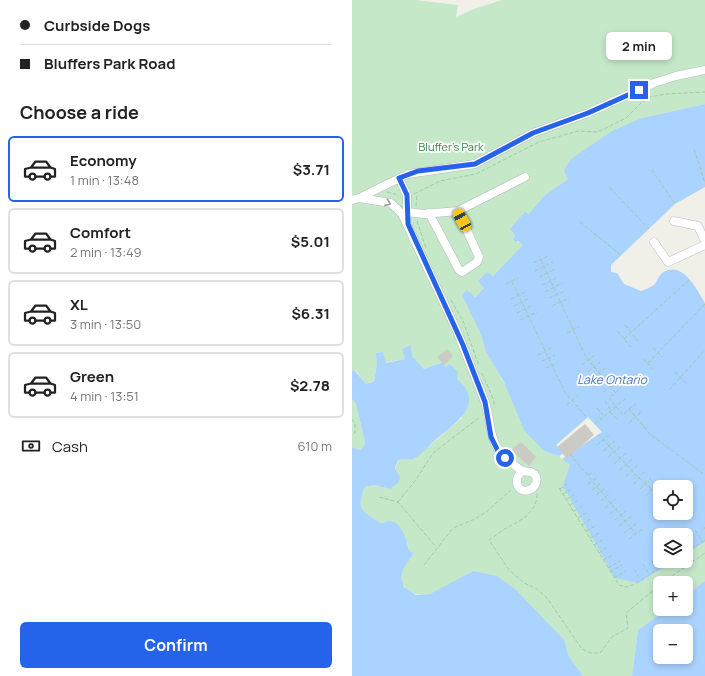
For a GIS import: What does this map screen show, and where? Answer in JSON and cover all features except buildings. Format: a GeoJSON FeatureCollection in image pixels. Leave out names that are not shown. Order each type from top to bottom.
{"type":"FeatureCollection","features":[{"type":"Feature","properties":{"kind":"street"},"geometry":{"type":"LineString","coordinates":[[356,199],[399,178],[418,171],[475,164],[533,133],[588,113],[654,83],[676,76],[705,70]]}},
{"type":"Feature","properties":{"kind":"street"},"geometry":{"type":"LineString","coordinates":[[407,212],[416,214],[458,211],[525,177]]}},
{"type":"Feature","properties":{"kind":"street"},"geometry":{"type":"LineString","coordinates":[[399,178],[406,192],[408,224]]}},
{"type":"Feature","properties":{"kind":"street"},"geometry":{"type":"LineString","coordinates":[[356,199],[391,203],[398,208],[408,224],[463,345],[485,402],[491,437],[495,445],[505,458],[523,471],[530,471],[535,475],[537,482],[534,488],[528,491],[521,489],[517,484],[519,474],[523,471]]}},
{"type":"Feature","properties":{"kind":"street"},"geometry":{"type":"LineString","coordinates":[[429,213],[459,270],[462,272],[477,262],[479,257],[458,211]]}},
{"type":"Feature","properties":{"kind":"street"},"geometry":{"type":"LineString","coordinates":[[674,220],[698,226],[705,241]]}},
{"type":"Feature","properties":{"kind":"street"},"geometry":{"type":"LineString","coordinates":[[654,242],[668,262],[705,245]]}},
{"type":"Feature","properties":{"kind":"path"},"geometry":{"type":"LineString","coordinates":[[411,195],[417,194],[440,181],[476,174],[539,142],[578,131],[600,131],[626,118],[641,103],[650,97],[666,94],[705,92]]}},
{"type":"Feature","properties":{"kind":"path"},"geometry":{"type":"LineString","coordinates":[[694,149],[705,183]]}},
{"type":"Feature","properties":{"kind":"path"},"geometry":{"type":"LineString","coordinates":[[652,170],[676,204]]}},
{"type":"Feature","properties":{"kind":"path"},"geometry":{"type":"LineString","coordinates":[[610,188],[649,229]]}},
{"type":"Feature","properties":{"kind":"path"},"geometry":{"type":"LineString","coordinates":[[385,191],[403,196]]}},
{"type":"Feature","properties":{"kind":"path"},"geometry":{"type":"LineString","coordinates":[[416,209],[417,194]]}},
{"type":"Feature","properties":{"kind":"path"},"geometry":{"type":"LineString","coordinates":[[580,222],[621,255]]}},
{"type":"Feature","properties":{"kind":"path"},"geometry":{"type":"LineString","coordinates":[[533,263],[548,256]]}},
{"type":"Feature","properties":{"kind":"path"},"geometry":{"type":"LineString","coordinates":[[541,260],[588,360],[616,393]]}},
{"type":"Feature","properties":{"kind":"path"},"geometry":{"type":"LineString","coordinates":[[535,271],[553,262]]}},
{"type":"Feature","properties":{"kind":"path"},"geometry":{"type":"LineString","coordinates":[[539,278],[555,269]]}},
{"type":"Feature","properties":{"kind":"path"},"geometry":{"type":"LineString","coordinates":[[542,284],[558,277]]}},
{"type":"Feature","properties":{"kind":"path"},"geometry":{"type":"LineString","coordinates":[[506,284],[518,278]]}},
{"type":"Feature","properties":{"kind":"path"},"geometry":{"type":"LineString","coordinates":[[624,338],[690,279]]}},
{"type":"Feature","properties":{"kind":"path"},"geometry":{"type":"LineString","coordinates":[[512,282],[524,310],[565,392],[587,418]]}},
{"type":"Feature","properties":{"kind":"path"},"geometry":{"type":"LineString","coordinates":[[545,292],[562,283]]}},
{"type":"Feature","properties":{"kind":"path"},"geometry":{"type":"LineString","coordinates":[[511,299],[526,291]]}},
{"type":"Feature","properties":{"kind":"path"},"geometry":{"type":"LineString","coordinates":[[548,298],[565,291]]}},
{"type":"Feature","properties":{"kind":"path"},"geometry":{"type":"LineString","coordinates":[[514,306],[530,298]]}},
{"type":"Feature","properties":{"kind":"path"},"geometry":{"type":"LineString","coordinates":[[552,306],[569,298]]}},
{"type":"Feature","properties":{"kind":"path"},"geometry":{"type":"LineString","coordinates":[[648,363],[705,304]]}},
{"type":"Feature","properties":{"kind":"path"},"geometry":{"type":"LineString","coordinates":[[518,313],[533,305]]}},
{"type":"Feature","properties":{"kind":"path"},"geometry":{"type":"LineString","coordinates":[[520,320],[537,312]]}},
{"type":"Feature","properties":{"kind":"path"},"geometry":{"type":"LineString","coordinates":[[625,325],[638,341]]}},
{"type":"Feature","properties":{"kind":"path"},"geometry":{"type":"LineString","coordinates":[[567,333],[579,327]]}},
{"type":"Feature","properties":{"kind":"path"},"geometry":{"type":"LineString","coordinates":[[617,331],[631,347]]}},
{"type":"Feature","properties":{"kind":"path"},"geometry":{"type":"LineString","coordinates":[[538,355],[551,348]]}},
{"type":"Feature","properties":{"kind":"path"},"geometry":{"type":"LineString","coordinates":[[653,348],[663,357]]}},
{"type":"Feature","properties":{"kind":"path"},"geometry":{"type":"LineString","coordinates":[[669,390],[705,350]]}},
{"type":"Feature","properties":{"kind":"path"},"geometry":{"type":"LineString","coordinates":[[542,361],[555,355]]}},
{"type":"Feature","properties":{"kind":"path"},"geometry":{"type":"LineString","coordinates":[[582,366],[595,355]]}},
{"type":"Feature","properties":{"kind":"path"},"geometry":{"type":"LineString","coordinates":[[643,359],[653,369]]}},
{"type":"Feature","properties":{"kind":"path"},"geometry":{"type":"LineString","coordinates":[[588,372],[600,362]]}},
{"type":"Feature","properties":{"kind":"path"},"geometry":{"type":"LineString","coordinates":[[546,368],[558,363]]}},
{"type":"Feature","properties":{"kind":"path"},"geometry":{"type":"LineString","coordinates":[[593,378],[605,368]]}},
{"type":"Feature","properties":{"kind":"path"},"geometry":{"type":"LineString","coordinates":[[674,372],[687,384]]}},
{"type":"Feature","properties":{"kind":"path"},"geometry":{"type":"LineString","coordinates":[[604,392],[616,381]]}},
{"type":"Feature","properties":{"kind":"path"},"geometry":{"type":"LineString","coordinates":[[621,387],[609,398],[623,415],[636,404]]}},
{"type":"Feature","properties":{"kind":"path"},"geometry":{"type":"LineString","coordinates":[[567,405],[577,396]]}},
{"type":"Feature","properties":{"kind":"path"},"geometry":{"type":"LineString","coordinates":[[595,424],[625,399]]}},
{"type":"Feature","properties":{"kind":"path"},"geometry":{"type":"LineString","coordinates":[[605,401],[611,410]]}},
{"type":"Feature","properties":{"kind":"path"},"geometry":{"type":"LineString","coordinates":[[597,408],[604,416]]}},
{"type":"Feature","properties":{"kind":"path"},"geometry":{"type":"LineString","coordinates":[[629,409],[651,436],[705,474]]}},
{"type":"Feature","properties":{"kind":"path"},"geometry":{"type":"LineString","coordinates":[[628,423],[642,411]]}},
{"type":"Feature","properties":{"kind":"path"},"geometry":{"type":"LineString","coordinates":[[609,412],[616,419]]}},
{"type":"Feature","properties":{"kind":"path"},"geometry":{"type":"LineString","coordinates":[[398,502],[415,482],[433,453],[484,414]]}},
{"type":"Feature","properties":{"kind":"path"},"geometry":{"type":"LineString","coordinates":[[352,419],[355,424],[355,433],[352,434]]}},
{"type":"Feature","properties":{"kind":"path"},"geometry":{"type":"LineString","coordinates":[[598,434],[631,471],[652,490],[646,496]]}},
{"type":"Feature","properties":{"kind":"path"},"geometry":{"type":"LineString","coordinates":[[598,445],[609,435]]}},
{"type":"Feature","properties":{"kind":"path"},"geometry":{"type":"LineString","coordinates":[[603,451],[615,441]]}},
{"type":"Feature","properties":{"kind":"path"},"geometry":{"type":"LineString","coordinates":[[608,457],[620,447]]}},
{"type":"Feature","properties":{"kind":"path"},"geometry":{"type":"LineString","coordinates":[[614,464],[626,453]]}},
{"type":"Feature","properties":{"kind":"path"},"geometry":{"type":"LineString","coordinates":[[570,454],[636,534]]}},
{"type":"Feature","properties":{"kind":"path"},"geometry":{"type":"LineString","coordinates":[[620,470],[632,459]]}},
{"type":"Feature","properties":{"kind":"path"},"geometry":{"type":"LineString","coordinates":[[626,476],[638,465]]}},
{"type":"Feature","properties":{"kind":"path"},"geometry":{"type":"LineString","coordinates":[[588,476],[592,472]]}},
{"type":"Feature","properties":{"kind":"path"},"geometry":{"type":"LineString","coordinates":[[634,484],[644,472]]}},
{"type":"Feature","properties":{"kind":"path"},"geometry":{"type":"LineString","coordinates":[[588,484],[596,478]]}},
{"type":"Feature","properties":{"kind":"path"},"geometry":{"type":"LineString","coordinates":[[640,489],[651,478]]}},
{"type":"Feature","properties":{"kind":"path"},"geometry":{"type":"LineString","coordinates":[[592,490],[601,482]]}},
{"type":"Feature","properties":{"kind":"path"},"geometry":{"type":"LineString","coordinates":[[424,565],[453,528],[475,519],[486,512],[517,484]]}},
{"type":"Feature","properties":{"kind":"path"},"geometry":{"type":"LineString","coordinates":[[567,484],[559,488],[613,578],[619,585],[626,587],[641,580],[660,568]]}},
{"type":"Feature","properties":{"kind":"path"},"geometry":{"type":"LineString","coordinates":[[534,488],[537,495],[536,504],[524,519],[506,528],[489,540],[509,570],[524,583],[537,590],[547,598],[582,648],[591,653],[600,653],[612,637],[628,628],[626,613],[653,591]]}},
{"type":"Feature","properties":{"kind":"path"},"geometry":{"type":"LineString","coordinates":[[596,495],[605,488]]}},
{"type":"Feature","properties":{"kind":"path"},"geometry":{"type":"LineString","coordinates":[[563,494],[570,490]]}},
{"type":"Feature","properties":{"kind":"path"},"geometry":{"type":"LineString","coordinates":[[601,501],[610,493]]}},
{"type":"Feature","properties":{"kind":"path"},"geometry":{"type":"LineString","coordinates":[[566,500],[574,495]]}},
{"type":"Feature","properties":{"kind":"path"},"geometry":{"type":"LineString","coordinates":[[378,497],[398,502],[437,548]]}},
{"type":"Feature","properties":{"kind":"path"},"geometry":{"type":"LineString","coordinates":[[605,508],[616,499]]}},
{"type":"Feature","properties":{"kind":"path"},"geometry":{"type":"LineString","coordinates":[[570,505],[577,501]]}},
{"type":"Feature","properties":{"kind":"path"},"geometry":{"type":"LineString","coordinates":[[610,514],[621,505]]}},
{"type":"Feature","properties":{"kind":"path"},"geometry":{"type":"LineString","coordinates":[[573,511],[582,506]]}},
{"type":"Feature","properties":{"kind":"path"},"geometry":{"type":"LineString","coordinates":[[615,520],[626,511]]}},
{"type":"Feature","properties":{"kind":"path"},"geometry":{"type":"LineString","coordinates":[[577,518],[587,512]]}},
{"type":"Feature","properties":{"kind":"path"},"geometry":{"type":"LineString","coordinates":[[619,526],[633,515]]}},
{"type":"Feature","properties":{"kind":"path"},"geometry":{"type":"LineString","coordinates":[[581,525],[590,519]]}},
{"type":"Feature","properties":{"kind":"path"},"geometry":{"type":"LineString","coordinates":[[624,533],[637,523]]}},
{"type":"Feature","properties":{"kind":"path"},"geometry":{"type":"LineString","coordinates":[[585,532],[595,526]]}},
{"type":"Feature","properties":{"kind":"path"},"geometry":{"type":"LineString","coordinates":[[629,540],[642,529]]}},
{"type":"Feature","properties":{"kind":"path"},"geometry":{"type":"LineString","coordinates":[[695,530],[702,541]]}},
{"type":"Feature","properties":{"kind":"path"},"geometry":{"type":"LineString","coordinates":[[589,538],[599,533]]}},
{"type":"Feature","properties":{"kind":"path"},"geometry":{"type":"LineString","coordinates":[[594,546],[604,539]]}},
{"type":"Feature","properties":{"kind":"path"},"geometry":{"type":"LineString","coordinates":[[694,546],[705,540]]}},
{"type":"Feature","properties":{"kind":"path"},"geometry":{"type":"LineString","coordinates":[[598,553],[608,547]]}},
{"type":"Feature","properties":{"kind":"path"},"geometry":{"type":"LineString","coordinates":[[672,576],[705,552]]}},
{"type":"Feature","properties":{"kind":"path"},"geometry":{"type":"LineString","coordinates":[[603,561],[613,555]]}},
{"type":"Feature","properties":{"kind":"path"},"geometry":{"type":"LineString","coordinates":[[651,560],[657,570]]}},
{"type":"Feature","properties":{"kind":"path"},"geometry":{"type":"LineString","coordinates":[[608,568],[620,561]]}},
{"type":"Feature","properties":{"kind":"path"},"geometry":{"type":"LineString","coordinates":[[643,564],[649,574]]}},
{"type":"Feature","properties":{"kind":"path"},"geometry":{"type":"LineString","coordinates":[[610,572],[622,565]]}},
{"type":"Feature","properties":{"kind":"path"},"geometry":{"type":"LineString","coordinates":[[634,569],[641,580]]}},
{"type":"Feature","properties":{"kind":"path"},"geometry":{"type":"LineString","coordinates":[[613,578],[626,571]]}},
{"type":"Feature","properties":{"kind":"green space","name":"Bluffer's Park"},"geometry":{"type":"Polygon","coordinates":[[[352,0],[415,0],[458,5],[456,17],[474,9],[502,0],[705,0],[705,104],[642,118],[568,179],[545,195],[512,239],[524,245],[493,276],[478,281],[485,288],[474,297],[462,295],[481,335],[486,352],[544,451],[559,456],[571,465],[568,472],[639,583],[663,568],[693,568],[693,550],[705,542],[705,581],[693,590],[693,576],[653,576],[653,616],[657,616],[638,630],[632,676],[583,676],[568,655],[565,641],[473,571],[445,587],[429,594],[417,594],[407,589],[403,585],[401,574],[403,568],[414,553],[409,550],[408,543],[392,521],[381,523],[364,513],[361,506],[362,495],[365,487],[374,485],[390,489],[398,460],[414,459],[462,418],[461,383],[457,379],[451,364],[446,367],[443,362],[424,369],[412,356],[402,349],[405,359],[377,364],[374,380],[366,384],[355,370],[352,371],[352,0]]]}},
{"type":"Feature","properties":{"kind":"green space"},"geometry":{"type":"Polygon","coordinates":[[[352,399],[356,404],[365,442],[364,446],[360,450],[352,447],[352,399]]]}},
{"type":"Feature","properties":{"kind":"water","name":"Lake Ontario"},"geometry":{"type":"Polygon","coordinates":[[[705,104],[705,187],[675,204],[611,265],[611,272],[617,273],[624,284],[641,291],[654,285],[662,273],[670,270],[676,270],[683,273],[688,278],[705,303],[705,542],[693,550],[693,528],[653,528],[653,568],[663,568],[639,583],[615,578],[563,486],[570,465],[559,456],[544,451],[524,430],[504,382],[486,352],[481,335],[462,295],[467,290],[475,297],[484,288],[478,281],[487,272],[493,276],[523,245],[512,239],[515,236],[510,229],[525,212],[529,214],[545,195],[568,179],[564,170],[571,159],[612,131],[642,118],[705,104]]]}},
{"type":"Feature","properties":{"kind":"water"},"geometry":{"type":"Polygon","coordinates":[[[411,345],[412,356],[424,369],[443,362],[446,367],[450,364],[458,372],[457,379],[465,388],[469,397],[468,405],[458,421],[418,456],[413,459],[398,460],[395,468],[400,478],[398,483],[390,489],[374,485],[365,487],[361,501],[362,509],[369,516],[381,523],[390,521],[394,522],[401,528],[409,550],[414,553],[403,569],[401,578],[404,587],[416,595],[430,594],[473,571],[497,576],[516,590],[565,641],[568,655],[583,676],[352,676],[352,447],[360,450],[364,446],[365,442],[356,404],[352,399],[352,371],[354,370],[366,384],[374,381],[377,364],[376,353],[383,352],[386,363],[405,359],[402,349],[411,345]]]}},
{"type":"Feature","properties":{"kind":"water"},"geometry":{"type":"Polygon","coordinates":[[[705,581],[705,676],[632,676],[638,630],[657,616],[693,616],[693,590],[705,581]]]}},
{"type":"Feature","properties":{"kind":"pier"},"geometry":{"type":"Polygon","coordinates":[[[588,417],[602,432],[562,459],[559,456],[564,453],[556,445],[588,417]]]}},
{"type":"Feature","properties":{"kind":"route"},"geometry":{"type":"LineString","coordinates":[[505,458],[498,451],[491,437],[488,412],[485,402],[463,345],[408,224],[407,195],[399,178],[418,171],[475,164],[533,133],[588,113],[639,90]]}}]}
